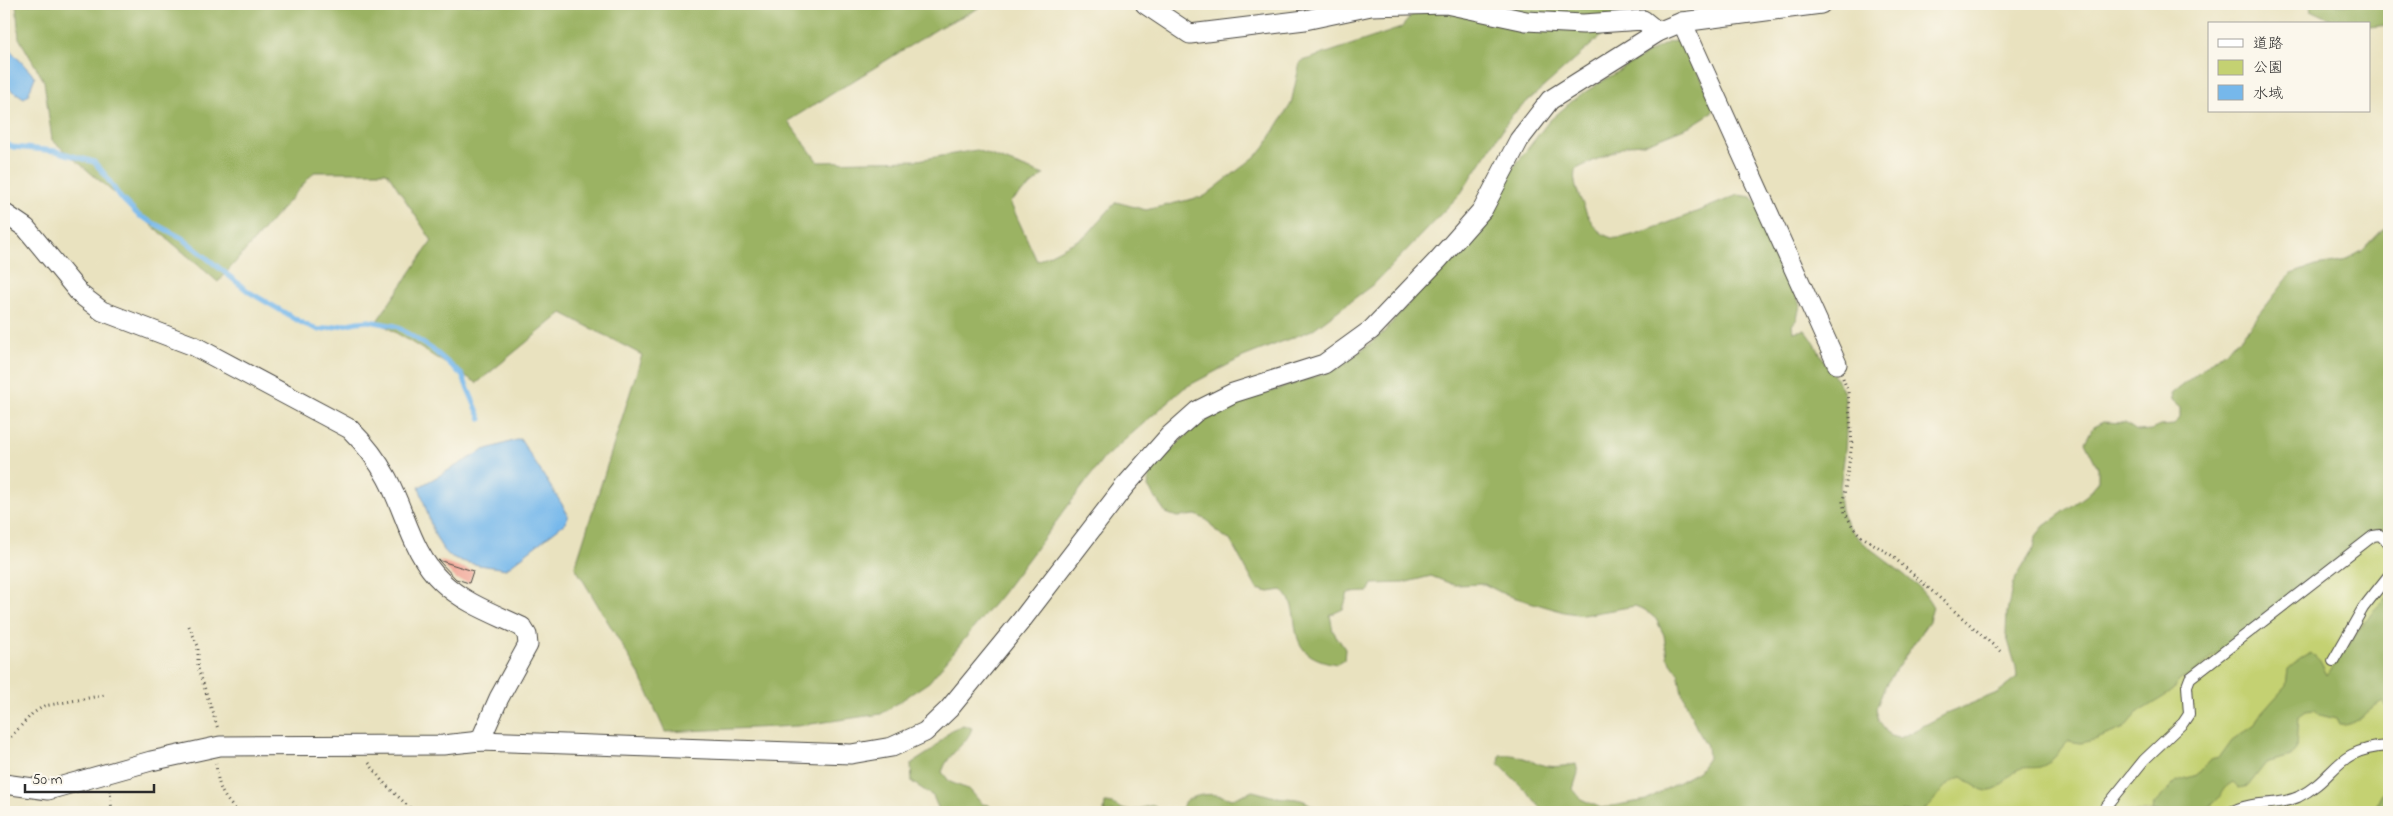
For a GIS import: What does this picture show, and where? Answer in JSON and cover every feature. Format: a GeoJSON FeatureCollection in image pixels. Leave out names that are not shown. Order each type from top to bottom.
{"type":"FeatureCollection","features":[{"type":"Feature","properties":{"kind":"street"},"geometry":{"type":"LineString","coordinates":[[1145,4],[1190,34],[1305,20],[1371,6],[1446,4],[1526,21],[1583,24],[1642,20],[1658,32]]}},
{"type":"Feature","properties":{"kind":"street"},"geometry":{"type":"LineString","coordinates":[[4,784],[48,790],[151,761],[220,746],[443,745],[480,741],[851,754],[892,747],[925,732],[949,709],[988,663],[1124,487],[1170,435],[1197,411],[1233,393],[1324,364],[1371,330],[1438,260],[1483,209],[1518,140],[1550,100],[1658,32],[1682,22],[1821,4]]}},
{"type":"Feature","properties":{"kind":"street"},"geometry":{"type":"LineString","coordinates":[[1682,22],[1837,364]]}},
{"type":"Feature","properties":{"kind":"street"},"geometry":{"type":"LineString","coordinates":[[4,213],[26,228],[81,295],[102,311],[194,346],[350,429],[365,443],[388,479],[415,545],[425,562],[442,582],[460,596],[522,627],[527,635],[528,645],[499,698],[480,741]]}},
{"type":"Feature","properties":{"kind":"lane"},"geometry":{"type":"LineString","coordinates":[[2102,812],[2144,760],[2183,723],[2189,714],[2187,686],[2190,678],[2373,536],[2380,535],[2389,544]]}},
{"type":"Feature","properties":{"kind":"lane"},"geometry":{"type":"LineString","coordinates":[[2333,661],[2363,608],[2389,575]]}},
{"type":"Feature","properties":{"kind":"lane"},"geometry":{"type":"LineString","coordinates":[[2231,812],[2247,804],[2284,801],[2296,798],[2352,753],[2362,749],[2389,746]]}},
{"type":"Feature","properties":{"kind":"path"},"geometry":{"type":"LineString","coordinates":[[1837,364],[1848,392],[1852,444],[1843,502],[1845,513],[1861,536],[1891,555],[2001,652]]}},
{"type":"Feature","properties":{"kind":"path"},"geometry":{"type":"LineString","coordinates":[[189,626],[198,646],[198,668],[219,733],[220,746],[216,761],[220,790],[224,799],[238,812]]}},
{"type":"Feature","properties":{"kind":"path"},"geometry":{"type":"LineString","coordinates":[[4,744],[32,714],[44,706],[105,695]]}},
{"type":"Feature","properties":{"kind":"path"},"geometry":{"type":"LineString","coordinates":[[367,745],[366,754],[370,764],[382,781],[414,812]]}},
{"type":"Feature","properties":{"kind":"green space"},"geometry":{"type":"Polygon","coordinates":[[[16,4],[988,4],[942,26],[788,121],[818,162],[918,160],[977,150],[1044,175],[1010,202],[1037,261],[1086,236],[1116,202],[1146,210],[1205,196],[1261,152],[1291,104],[1300,62],[1401,28],[1421,4],[1636,5],[1512,115],[1461,193],[1375,283],[1312,330],[1243,357],[1184,388],[1104,458],[1001,595],[929,682],[881,714],[797,726],[665,732],[641,677],[575,567],[642,355],[562,313],[477,383],[377,321],[432,241],[387,172],[314,172],[218,282],[52,140],[44,81],[19,38],[16,4]]]}},
{"type":"Feature","properties":{"kind":"green space"},"geometry":{"type":"Polygon","coordinates":[[[2310,4],[2389,4],[2389,25],[2370,27],[2370,22],[2337,22],[2311,10],[2310,4]]]}},
{"type":"Feature","properties":{"kind":"green space"},"geometry":{"type":"Polygon","coordinates":[[[1682,40],[1715,106],[1711,113],[1692,125],[1644,144],[1628,145],[1576,169],[1577,189],[1592,223],[1603,234],[1612,238],[1621,238],[1653,228],[1738,195],[1752,197],[1760,206],[1800,305],[1797,319],[1792,325],[1793,332],[1805,330],[1813,340],[1825,363],[1839,382],[1845,397],[1846,435],[1840,495],[1843,516],[1850,529],[1873,551],[1913,582],[1933,607],[1929,621],[1885,686],[1876,709],[1879,722],[1890,736],[1900,738],[1946,714],[1997,693],[2017,678],[2016,667],[2006,634],[2007,612],[2013,583],[2034,548],[2036,536],[2044,526],[2087,495],[2098,482],[2098,468],[2085,442],[2093,427],[2103,422],[2125,423],[2137,431],[2174,425],[2180,418],[2180,408],[2172,401],[2171,394],[2240,339],[2291,274],[2315,266],[2342,262],[2362,251],[2389,223],[2389,529],[2376,530],[2189,676],[2180,680],[2170,693],[2137,713],[2124,728],[2081,743],[2069,741],[2048,763],[2040,767],[2017,770],[1994,790],[1982,790],[1962,777],[1954,780],[1920,812],[1544,812],[1499,764],[1500,755],[1517,756],[1551,766],[1576,764],[1578,773],[1573,789],[1581,799],[1601,808],[1646,800],[1699,771],[1708,758],[1707,746],[1696,727],[1682,693],[1678,672],[1667,657],[1664,635],[1656,619],[1645,610],[1635,606],[1583,615],[1564,612],[1506,595],[1484,584],[1454,585],[1431,576],[1403,583],[1372,584],[1368,592],[1348,593],[1343,609],[1330,615],[1333,631],[1345,649],[1344,660],[1337,664],[1318,659],[1306,652],[1296,633],[1293,610],[1282,590],[1269,592],[1257,589],[1230,540],[1217,532],[1207,520],[1196,515],[1177,517],[1166,513],[1148,487],[1149,477],[1157,464],[1197,425],[1236,404],[1339,368],[1383,333],[1414,297],[1549,121],[1577,97],[1648,53],[1669,42],[1682,40]]]}},
{"type":"Feature","properties":{"kind":"green space"},"geometry":{"type":"Polygon","coordinates":[[[2389,481],[2389,812],[1844,812],[2389,481]]]}},
{"type":"Feature","properties":{"kind":"green space"},"geometry":{"type":"Polygon","coordinates":[[[2389,595],[2389,711],[2383,701],[2352,723],[2339,725],[2336,719],[2320,715],[2315,710],[2306,711],[2298,717],[2296,749],[2291,756],[2266,763],[2248,786],[2239,788],[2233,782],[2223,790],[2215,802],[2202,809],[2186,812],[2153,812],[2154,804],[2177,781],[2197,775],[2210,760],[2219,758],[2232,740],[2255,724],[2259,716],[2286,686],[2288,669],[2300,659],[2311,653],[2321,663],[2327,675],[2372,612],[2389,595]]]}},
{"type":"Feature","properties":{"kind":"green space"},"geometry":{"type":"Polygon","coordinates":[[[963,725],[972,728],[970,734],[949,759],[942,772],[950,782],[970,790],[982,804],[989,805],[995,812],[940,812],[933,796],[912,782],[911,764],[931,751],[951,730],[963,725]]]}},
{"type":"Feature","properties":{"kind":"green space"},"geometry":{"type":"Polygon","coordinates":[[[2389,787],[2389,812],[2371,812],[2376,807],[2382,794],[2389,787]]]}},
{"type":"Feature","properties":{"kind":"green space"},"geometry":{"type":"Polygon","coordinates":[[[1253,791],[1274,797],[1304,801],[1320,812],[1180,812],[1185,802],[1196,796],[1214,795],[1231,799],[1253,791]]]}},
{"type":"Feature","properties":{"kind":"green space"},"geometry":{"type":"Polygon","coordinates":[[[1105,803],[1125,810],[1136,810],[1154,805],[1159,812],[1104,812],[1105,803]]]}},
{"type":"Feature","properties":{"kind":"water"},"geometry":{"type":"Polygon","coordinates":[[[4,43],[35,77],[28,95],[24,98],[4,85],[4,43]]]}},
{"type":"Feature","properties":{"kind":"water"},"geometry":{"type":"Polygon","coordinates":[[[520,439],[565,509],[568,517],[565,523],[506,569],[471,564],[452,557],[440,545],[435,536],[419,487],[484,450],[520,439]]]}},
{"type":"Feature","properties":{"kind":"building"},"geometry":{"type":"Polygon","coordinates":[[[438,560],[473,571],[469,583],[456,579],[438,560]]]}},
{"type":"Feature","properties":{"kind":"waterway"},"geometry":{"type":"LineString","coordinates":[[4,143],[13,147],[56,151],[94,162],[120,197],[138,215],[182,238],[249,292],[304,324],[319,330],[369,321],[396,326],[432,349],[462,375],[481,419]]}}]}
